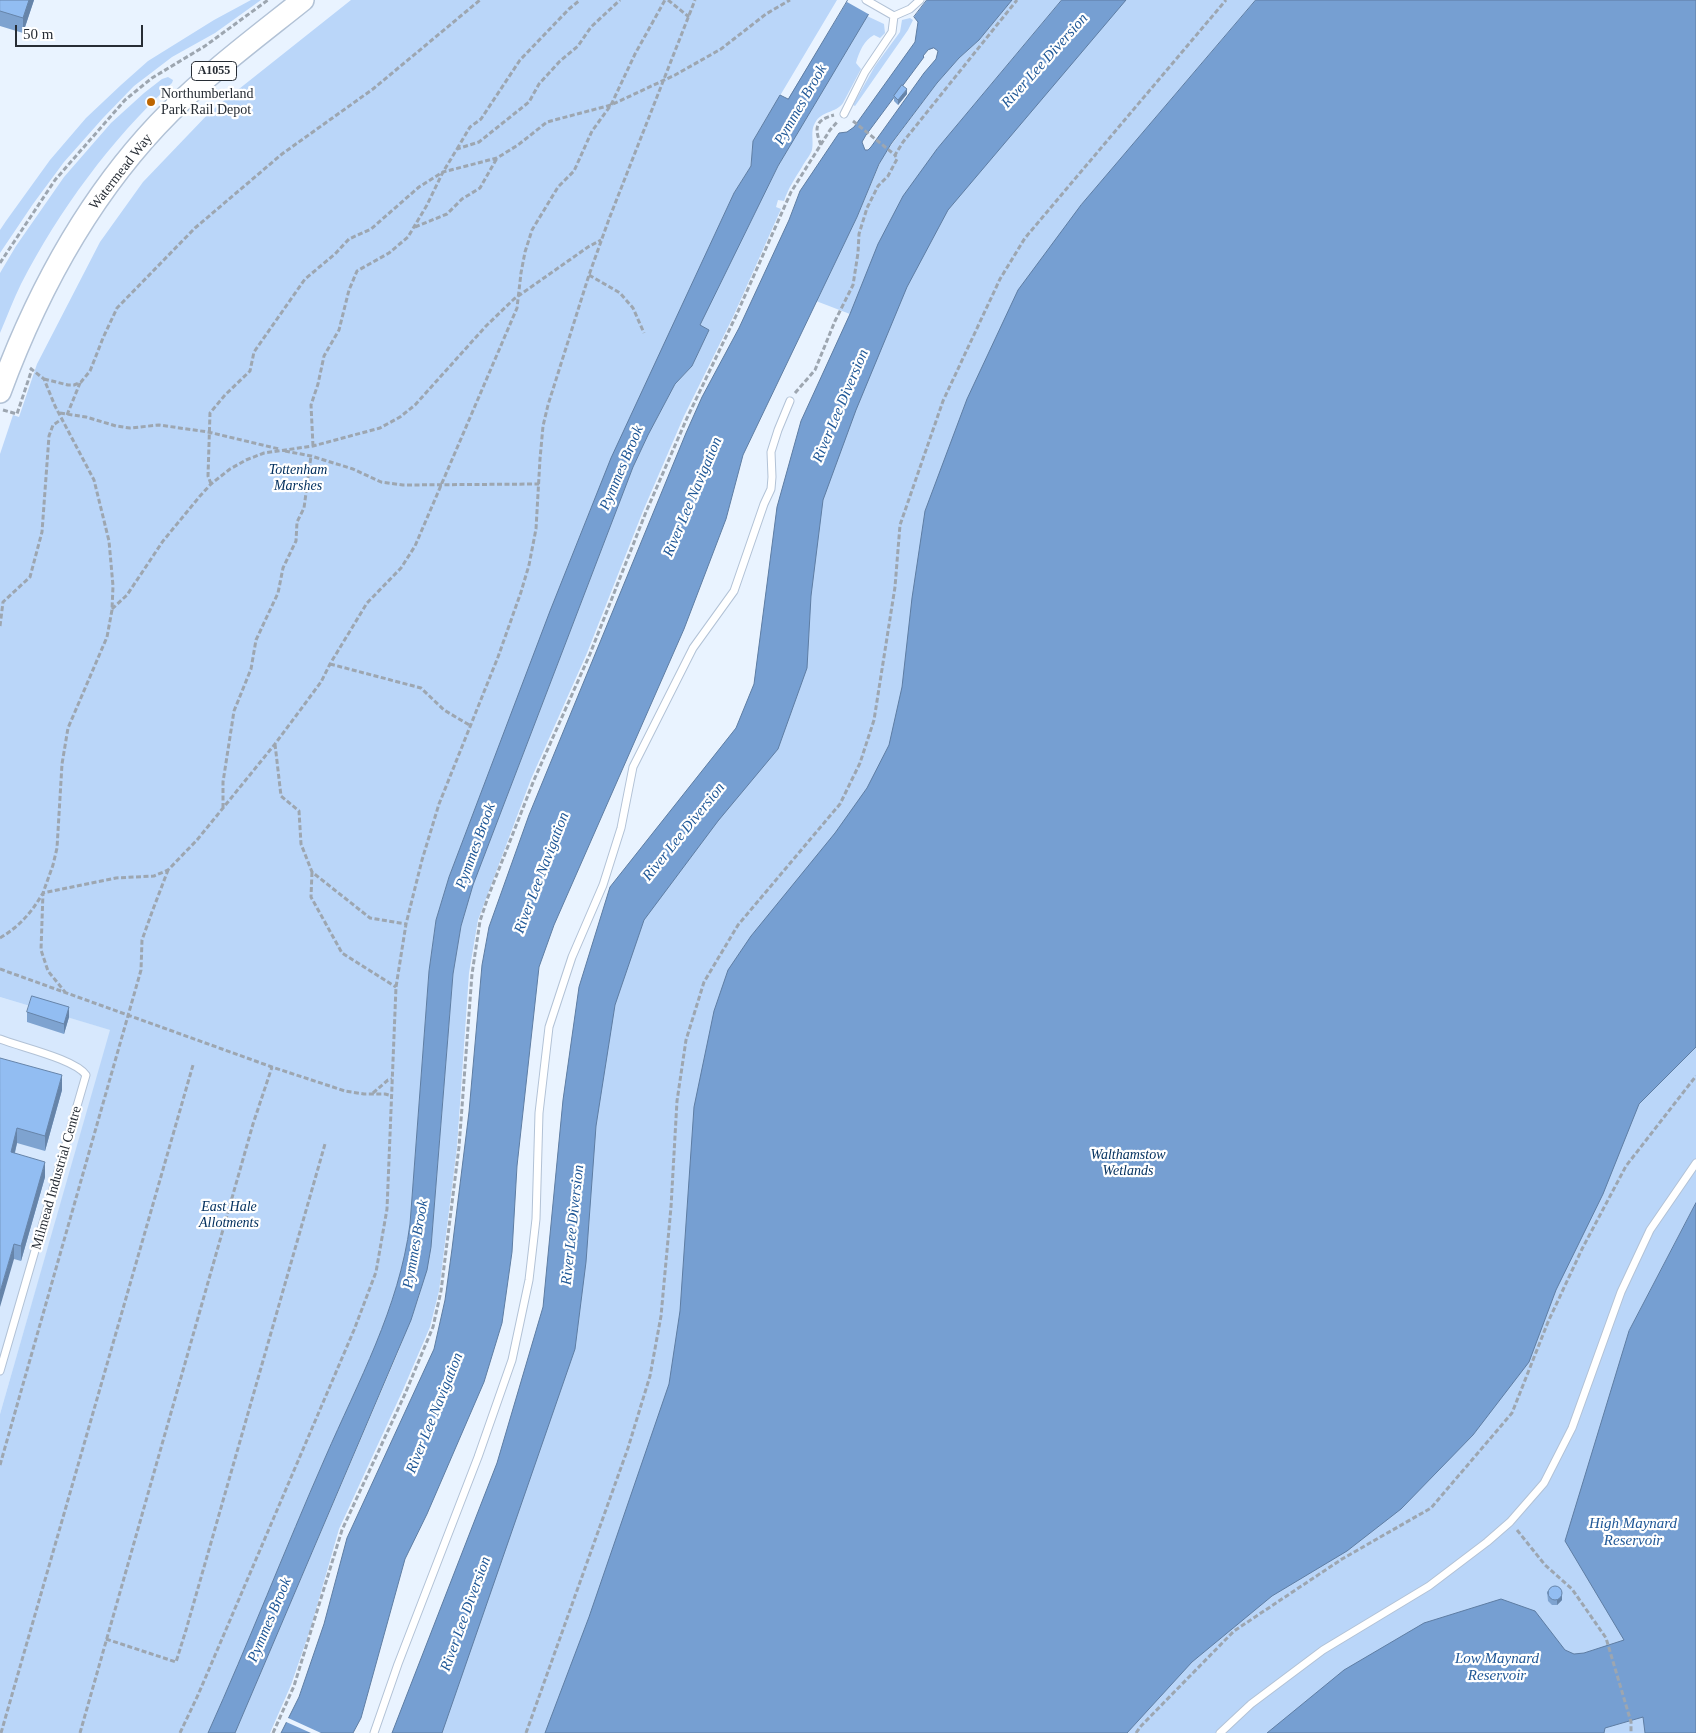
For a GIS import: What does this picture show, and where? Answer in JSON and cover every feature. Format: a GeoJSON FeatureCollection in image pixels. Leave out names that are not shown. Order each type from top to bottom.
{"type":"FeatureCollection","features":[{"type":"Feature","properties":{"kind":"main road","name":"Watermead Way"},"geometry":{"type":"LineString","coordinates":[[0,392],[36,306],[78,229],[107,186],[170,112],[207,77],[303,0]]}},
{"type":"Feature","properties":{"kind":"lane"},"geometry":{"type":"LineString","coordinates":[[866,0],[894,16]]}},
{"type":"Feature","properties":{"kind":"lane"},"geometry":{"type":"LineString","coordinates":[[894,16],[910,9],[920,0]]}},
{"type":"Feature","properties":{"kind":"lane"},"geometry":{"type":"LineString","coordinates":[[840,114],[892,32],[894,16]]}},
{"type":"Feature","properties":{"kind":"lane"},"geometry":{"type":"LineString","coordinates":[[374,1733],[398,1664],[478,1457],[512,1360],[529,1280],[536,1219],[539,1113],[549,1027],[572,957],[606,876],[621,828],[633,767],[692,648],[734,591],[771,489],[772,452],[778,430],[790,401]]}},
{"type":"Feature","properties":{"kind":"lane","name":"Milmead Industrial Centre"},"geometry":{"type":"LineString","coordinates":[[0,1040],[66,1061],[84,1072],[86,1076],[0,1371]]}},
{"type":"Feature","properties":{"kind":"lane"},"geometry":{"type":"LineString","coordinates":[[1220,1733],[1251,1704],[1323,1650],[1428,1586],[1487,1542],[1510,1522],[1544,1483],[1572,1428],[1621,1292],[1650,1230],[1696,1163]]}},
{"type":"Feature","properties":{"kind":"path"},"geometry":{"type":"LineString","coordinates":[[0,264],[54,180],[126,100],[159,73],[205,46],[268,0]]}},
{"type":"Feature","properties":{"kind":"path"},"geometry":{"type":"LineString","coordinates":[[67,415],[81,382],[90,371],[117,308],[146,276],[195,228],[282,154],[372,90],[480,0]]}},
{"type":"Feature","properties":{"kind":"path"},"geometry":{"type":"LineString","coordinates":[[313,446],[311,405],[324,356],[339,330],[349,290],[358,271],[370,262],[389,253],[408,237],[470,127],[481,119],[520,60],[580,0]]}},
{"type":"Feature","properties":{"kind":"path"},"geometry":{"type":"LineString","coordinates":[[457,149],[479,142],[529,102],[539,84],[560,61],[578,46],[591,27],[620,0]]}},
{"type":"Feature","properties":{"kind":"path"},"geometry":{"type":"LineString","coordinates":[[43,893],[116,878],[154,876],[168,870],[197,840],[275,744],[322,682],[330,664],[367,603],[401,568],[415,546],[518,308],[521,273],[532,230],[558,187],[574,171],[592,131],[611,105],[635,54],[667,0],[689,17]]}},
{"type":"Feature","properties":{"kind":"path"},"geometry":{"type":"LineString","coordinates":[[180,1733],[354,1330],[376,1272],[388,1209],[396,987],[406,924],[415,885],[433,822],[509,628],[529,565],[536,529],[543,426],[589,275],[696,0]]}},
{"type":"Feature","properties":{"kind":"path"},"geometry":{"type":"LineString","coordinates":[[211,484],[208,476],[210,413],[225,395],[250,371],[254,352],[305,279],[335,254],[349,239],[371,229],[419,187],[443,172],[497,158],[518,145],[547,122],[611,105],[664,80],[721,49],[766,14],[790,0]]}},
{"type":"Feature","properties":{"kind":"path"},"geometry":{"type":"LineString","coordinates":[[895,155],[1017,0]]}},
{"type":"Feature","properties":{"kind":"path"},"geometry":{"type":"LineString","coordinates":[[526,1733],[628,1448],[650,1376],[662,1306],[671,1207],[677,1100],[686,1040],[704,982],[738,925],[840,804],[860,763],[874,720],[895,587],[900,526],[943,401],[1000,279],[1025,238],[1226,0]]}},
{"type":"Feature","properties":{"kind":"path"},"geometry":{"type":"LineString","coordinates":[[821,146],[817,133],[818,123],[821,119],[840,114]]}},
{"type":"Feature","properties":{"kind":"path"},"geometry":{"type":"LineString","coordinates":[[790,401],[815,370],[852,284],[861,225],[871,198],[878,186],[888,176],[897,159],[895,155],[855,123]]}},
{"type":"Feature","properties":{"kind":"path"},"geometry":{"type":"LineString","coordinates":[[273,1733],[294,1686],[342,1530],[405,1394],[432,1328],[441,1291],[460,1148],[472,974],[480,921],[534,780],[590,654],[646,512],[686,418],[750,285],[791,192],[828,134]]}},
{"type":"Feature","properties":{"kind":"path"},"geometry":{"type":"LineString","coordinates":[[414,227],[447,214],[462,199],[480,188],[497,158]]}},
{"type":"Feature","properties":{"kind":"path"},"geometry":{"type":"LineString","coordinates":[[112,610],[127,595],[163,541],[211,484],[230,469],[264,453],[313,446],[380,428],[400,417],[415,405],[486,326],[520,294],[602,239]]}},
{"type":"Feature","properties":{"kind":"path"},"geometry":{"type":"LineString","coordinates":[[589,275],[620,293],[633,308],[644,333]]}},
{"type":"Feature","properties":{"kind":"path"},"geometry":{"type":"LineString","coordinates":[[12,362],[32,369],[44,378],[74,385],[81,382]]}},
{"type":"Feature","properties":{"kind":"path"},"geometry":{"type":"LineString","coordinates":[[0,409],[17,414],[32,369]]}},
{"type":"Feature","properties":{"kind":"path"},"geometry":{"type":"LineString","coordinates":[[0,938],[19,924],[32,911],[43,893],[53,865],[57,848],[62,764],[68,728],[107,637],[112,610],[112,563],[97,490],[44,378]]}},
{"type":"Feature","properties":{"kind":"path"},"geometry":{"type":"LineString","coordinates":[[59,413],[86,417],[130,428],[159,425],[208,432],[311,456],[353,469],[381,482],[403,485],[539,484]]}},
{"type":"Feature","properties":{"kind":"path"},"geometry":{"type":"LineString","coordinates":[[0,626],[3,602],[30,577],[42,532],[49,436],[54,425],[62,419]]}},
{"type":"Feature","properties":{"kind":"path"},"geometry":{"type":"LineString","coordinates":[[223,808],[223,782],[234,711],[251,669],[256,640],[278,593],[283,568],[296,542],[297,522],[304,508],[311,456]]}},
{"type":"Feature","properties":{"kind":"path"},"geometry":{"type":"LineString","coordinates":[[330,664],[421,688],[444,710],[471,726]]}},
{"type":"Feature","properties":{"kind":"path"},"geometry":{"type":"LineString","coordinates":[[275,744],[281,796],[299,811],[301,844],[312,872],[311,897],[342,953],[396,987]]}},
{"type":"Feature","properties":{"kind":"path"},"geometry":{"type":"LineString","coordinates":[[0,1465],[141,970],[142,940],[168,870]]}},
{"type":"Feature","properties":{"kind":"path"},"geometry":{"type":"LineString","coordinates":[[312,872],[370,918],[406,924]]}},
{"type":"Feature","properties":{"kind":"path"},"geometry":{"type":"LineString","coordinates":[[43,893],[41,950],[48,971],[65,992]]}},
{"type":"Feature","properties":{"kind":"path"},"geometry":{"type":"LineString","coordinates":[[0,969],[272,1068],[345,1090],[393,1096]]}},
{"type":"Feature","properties":{"kind":"path"},"geometry":{"type":"LineString","coordinates":[[1,1733],[193,1066]]}},
{"type":"Feature","properties":{"kind":"path"},"geometry":{"type":"LineString","coordinates":[[80,1733],[253,1124],[272,1068]]}},
{"type":"Feature","properties":{"kind":"path"},"geometry":{"type":"LineString","coordinates":[[1136,1733],[1234,1631],[1342,1559],[1431,1508],[1500,1428],[1512,1413],[1548,1322],[1582,1250],[1626,1166],[1696,1076]]}},
{"type":"Feature","properties":{"kind":"path"},"geometry":{"type":"LineString","coordinates":[[372,1094],[379,1090],[388,1080],[392,1079]]}},
{"type":"Feature","properties":{"kind":"path"},"geometry":{"type":"LineString","coordinates":[[106,1639],[176,1662],[325,1144]]}},
{"type":"Feature","properties":{"kind":"path"},"geometry":{"type":"LineString","coordinates":[[1510,1522],[1545,1565],[1572,1589],[1606,1638],[1630,1722],[1631,1733]]}},
{"type":"Feature","properties":{"kind":"shaded area"},"geometry":{"type":"Polygon","coordinates":[[[0,997],[111,1030],[0,1414],[0,997]]]}},
{"type":"Feature","properties":{"kind":"green space"},"geometry":{"type":"Polygon","coordinates":[[[251,0],[261,0],[215,33],[172,57],[134,86],[64,162],[0,253],[0,230],[50,160],[86,118],[148,61],[214,20],[251,0]]]}},
{"type":"Feature","properties":{"kind":"green space","name":"Tottenham Marshes"},"geometry":{"type":"Polygon","coordinates":[[[351,0],[837,0],[753,141],[751,166],[734,193],[591,508],[449,877],[436,920],[429,971],[410,1224],[405,1255],[397,1285],[376,1344],[310,1492],[208,1733],[0,1733],[0,1414],[110,1030],[0,997],[0,454],[13,415],[19,417],[37,364],[100,242],[143,182],[210,112],[351,0]]]}},
{"type":"Feature","properties":{"kind":"green space","name":"Walthamstow Wetlands"},"geometry":{"type":"Polygon","coordinates":[[[1012,0],[1696,0],[1696,1733],[392,1733],[497,1463],[543,1307],[563,1100],[579,987],[610,887],[736,728],[754,684],[777,507],[801,421],[850,314],[816,301],[857,217],[883,156],[937,83],[959,58],[979,40],[1012,0]]]}},
{"type":"Feature","properties":{"kind":"green space"},"geometry":{"type":"Polygon","coordinates":[[[867,16],[884,24],[885,33],[880,38],[874,35],[862,47],[856,63],[861,69],[843,103],[837,109],[821,116],[815,123],[811,152],[784,201],[778,200],[776,207],[781,209],[733,317],[684,416],[643,511],[587,653],[531,779],[478,920],[469,973],[457,1147],[439,1291],[430,1327],[339,1529],[311,1627],[291,1685],[270,1733],[235,1733],[399,1350],[419,1297],[431,1247],[453,974],[461,926],[473,885],[633,467],[675,384],[692,366],[709,330],[699,325],[778,166],[867,16]]]}},
{"type":"Feature","properties":{"kind":"green space"},"geometry":{"type":"Polygon","coordinates":[[[910,18],[913,20],[908,30],[855,106],[853,105],[875,66],[900,32],[902,20],[910,18]]]}},
{"type":"Feature","properties":{"kind":"green space"},"geometry":{"type":"Polygon","coordinates":[[[168,77],[173,80],[172,83],[149,105],[107,152],[52,229],[21,284],[0,333],[0,273],[16,246],[64,177],[111,123],[144,93],[162,79],[168,77]]]}},
{"type":"Feature","properties":{"kind":"water","name":"Pymmes Brook"},"geometry":{"type":"Polygon","coordinates":[[[848,0],[877,0],[778,166],[700,325],[709,330],[692,366],[675,384],[633,467],[473,885],[461,926],[453,974],[431,1247],[427,1270],[411,1320],[235,1733],[208,1733],[310,1492],[376,1344],[397,1285],[405,1255],[410,1224],[429,971],[436,920],[449,877],[550,611],[611,458],[734,193],[751,166],[753,141],[780,95],[788,99],[848,0]]]}},
{"type":"Feature","properties":{"kind":"water","name":"River Lee Navigation"},"geometry":{"type":"Polygon","coordinates":[[[927,0],[1012,0],[979,40],[959,58],[937,83],[891,144],[879,164],[857,217],[743,455],[726,519],[684,629],[554,925],[539,967],[517,1166],[512,1252],[502,1323],[484,1382],[427,1514],[405,1559],[361,1718],[353,1733],[281,1733],[299,1697],[324,1624],[347,1538],[434,1349],[445,1300],[452,1249],[469,1112],[482,965],[489,927],[529,815],[686,433],[702,397],[739,328],[789,220],[800,191],[839,133],[847,132],[854,127],[915,42],[918,22],[914,17],[927,0]],[[934,48],[928,50],[923,56],[866,135],[862,142],[865,150],[871,147],[936,59],[938,51],[934,48]]]}},
{"type":"Feature","properties":{"kind":"water","name":"River Lee Diversion"},"geometry":{"type":"Polygon","coordinates":[[[1062,0],[1126,0],[948,210],[907,287],[856,410],[823,500],[811,596],[807,668],[778,749],[718,821],[644,920],[615,1005],[596,1126],[586,1262],[575,1349],[442,1733],[392,1733],[497,1463],[543,1307],[563,1100],[579,987],[610,887],[736,728],[754,684],[777,507],[801,421],[850,314],[878,244],[903,196],[937,149],[1062,0]]]}},
{"type":"Feature","properties":{"kind":"water","name":"Walthamstow Wetlands"},"geometry":{"type":"Polygon","coordinates":[[[1256,0],[1696,0],[1696,1047],[1639,1104],[1603,1194],[1556,1290],[1529,1362],[1473,1435],[1401,1509],[1347,1551],[1272,1596],[1192,1662],[1127,1733],[545,1733],[589,1617],[669,1384],[680,1311],[694,1107],[714,1011],[728,970],[751,936],[835,833],[867,788],[889,745],[902,687],[912,598],[925,511],[967,399],[1018,290],[1081,205],[1256,0]]]}},
{"type":"Feature","properties":{"kind":"water"},"geometry":{"type":"Polygon","coordinates":[[[1696,1203],[1696,1733],[1645,1733],[1643,1717],[1605,1728],[1604,1733],[1267,1733],[1344,1670],[1424,1623],[1501,1599],[1535,1611],[1565,1650],[1574,1654],[1584,1653],[1624,1640],[1565,1541],[1629,1331],[1696,1203]]]}},
{"type":"Feature","properties":{"kind":"pier"},"geometry":{"type":"Polygon","coordinates":[[[848,0],[879,0],[870,15],[847,2],[848,0]]]}},
{"type":"Feature","properties":{"kind":"pier"},"geometry":{"type":"Polygon","coordinates":[[[286,1717],[321,1733],[311,1733],[284,1721],[286,1717]]]}},
{"type":"Feature","properties":{"kind":"building"},"geometry":{"type":"Polygon","coordinates":[[[0,0],[29,0],[23,18],[0,11],[0,0]]]}},
{"type":"Feature","properties":{"kind":"building"},"geometry":{"type":"Polygon","coordinates":[[[902,85],[907,89],[898,100],[894,96],[902,85]]]}},
{"type":"Feature","properties":{"kind":"building"},"geometry":{"type":"Polygon","coordinates":[[[32,996],[69,1007],[64,1024],[27,1012],[32,996]]]}},
{"type":"Feature","properties":{"kind":"building"},"geometry":{"type":"Polygon","coordinates":[[[0,1058],[62,1075],[45,1136],[17,1128],[11,1152],[45,1162],[21,1246],[14,1244],[0,1292],[0,1058]]]}},
{"type":"Feature","properties":{"kind":"building"},"geometry":{"type":"Polygon","coordinates":[[[1552,1586],[1558,1586],[1562,1593],[1558,1600],[1552,1600],[1548,1596],[1548,1590],[1552,1586]]]}},
{"type":"Feature","properties":{"kind":"place","name":"Northumberland Park Rail Depot"},"geometry":{"type":"Point","coordinates":[151,102]}},
{"type":"Feature","properties":{"kind":"park label","name":"East Hale Allotments"},"geometry":{"type":"Point","coordinates":[229,1216]}},
{"type":"Feature","properties":{"kind":"water label","name":"High Maynard Reservoir"},"geometry":{"type":"Point","coordinates":[1633,1532]}},
{"type":"Feature","properties":{"kind":"water label","name":"Low Maynard Reservoir"},"geometry":{"type":"Point","coordinates":[1497,1668]}}]}
